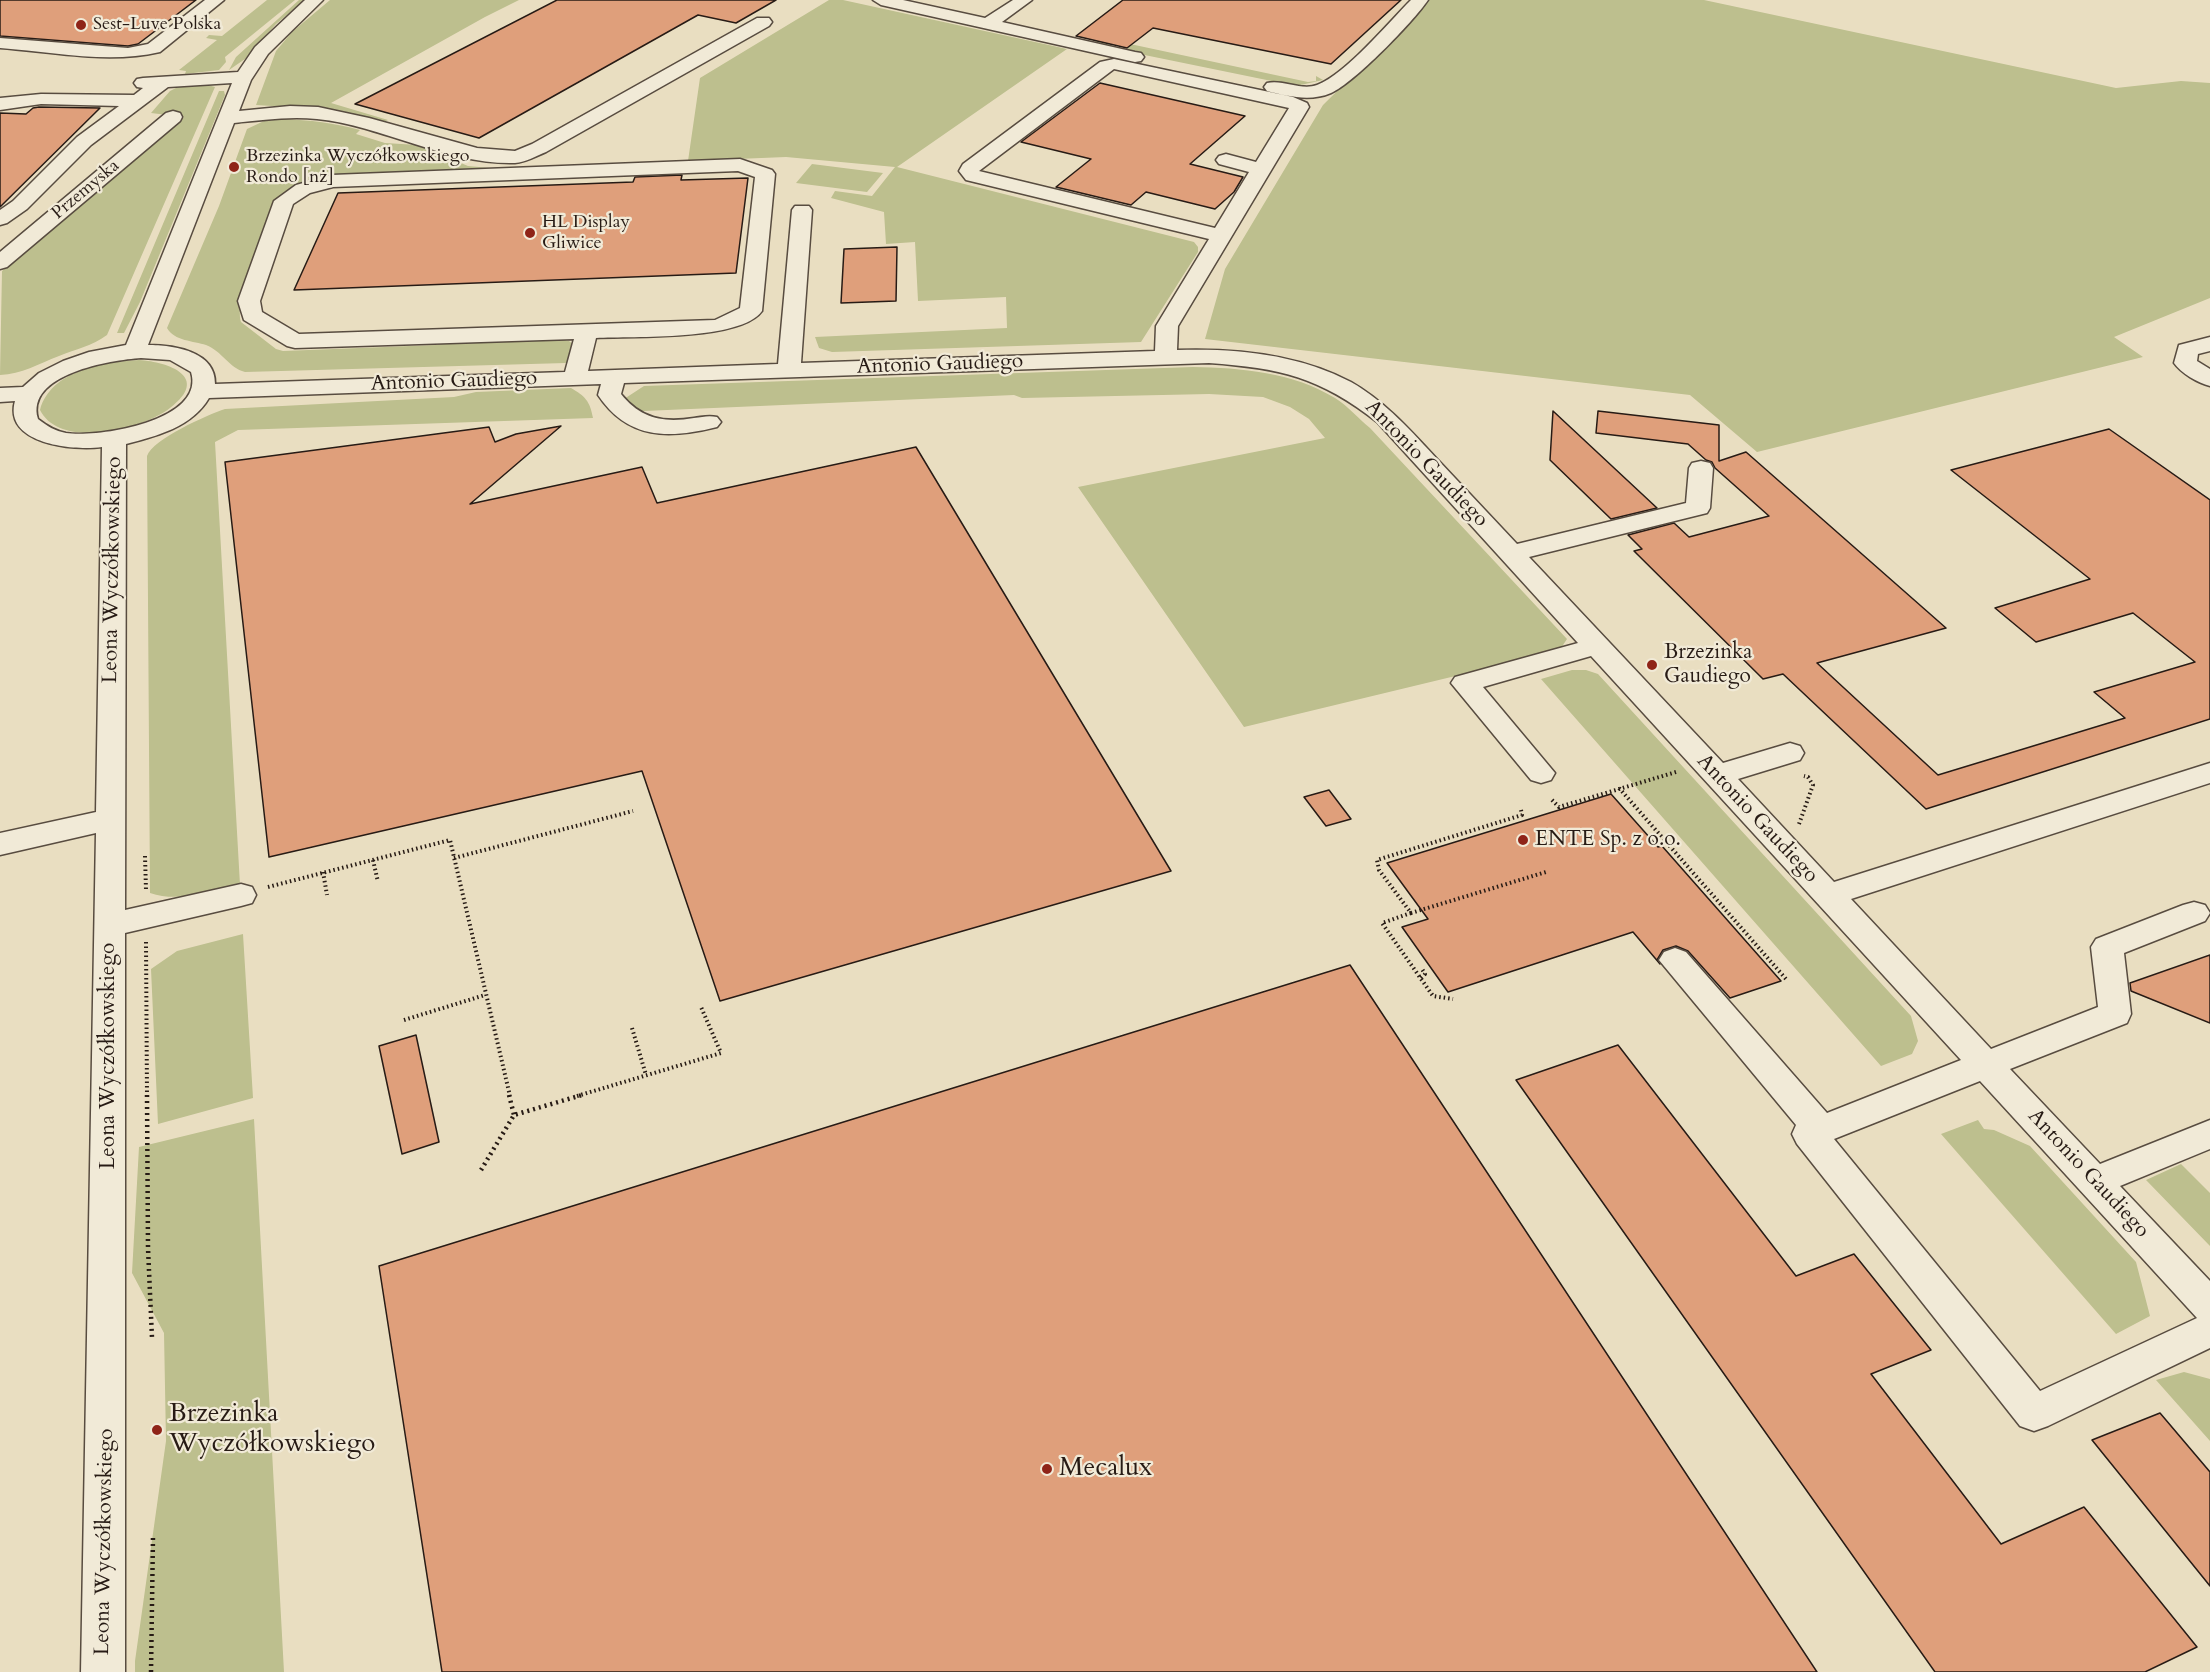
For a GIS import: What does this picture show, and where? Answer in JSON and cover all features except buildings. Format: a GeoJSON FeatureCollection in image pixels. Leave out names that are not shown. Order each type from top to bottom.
{"type":"FeatureCollection","features":[{"type":"Feature","properties":{"kind":"street"},"geometry":{"type":"LineString","coordinates":[[0,43],[128,53],[154,48],[216,0]]}},
{"type":"Feature","properties":{"kind":"street"},"geometry":{"type":"LineString","coordinates":[[134,352],[244,77],[253,61],[274,36],[315,0]]}},
{"type":"Feature","properties":{"kind":"street"},"geometry":{"type":"LineString","coordinates":[[881,0],[1295,92],[1323,89],[1341,78],[1420,0]]}},
{"type":"Feature","properties":{"kind":"street"},"geometry":{"type":"LineString","coordinates":[[988,24],[1024,0]]}},
{"type":"Feature","properties":{"kind":"street"},"geometry":{"type":"LineString","coordinates":[[227,118],[290,112],[318,113],[362,122],[476,154],[517,157],[539,148],[763,22]]}},
{"type":"Feature","properties":{"kind":"street"},"geometry":{"type":"LineString","coordinates":[[1167,357],[1165,340],[1167,326],[1222,236],[1290,120],[1300,107],[1275,99],[1114,64],[1106,66],[1091,76],[973,164],[969,171],[969,174],[1222,236]]}},
{"type":"Feature","properties":{"kind":"street"},"geometry":{"type":"LineString","coordinates":[[124,82],[244,77]]}},
{"type":"Feature","properties":{"kind":"street"},"geometry":{"type":"LineString","coordinates":[[1,217],[20,205],[84,141],[123,114],[155,82]]}},
{"type":"Feature","properties":{"kind":"street"},"geometry":{"type":"LineString","coordinates":[[0,104],[41,99],[136,101]]}},
{"type":"Feature","properties":{"kind":"street","name":"Przemyska"},"geometry":{"type":"LineString","coordinates":[[0,263],[173,117]]}},
{"type":"Feature","properties":{"kind":"street"},"geometry":{"type":"LineString","coordinates":[[1226,160],[1262,169]]}},
{"type":"Feature","properties":{"kind":"street"},"geometry":{"type":"LineString","coordinates":[[740,165],[765,174],[752,310],[740,318],[718,326],[587,332],[295,341],[252,315],[249,301],[284,201],[303,189],[332,181],[740,165]]}},
{"type":"Feature","properties":{"kind":"street"},"geometry":{"type":"LineString","coordinates":[[789,371],[802,210]]}},
{"type":"Feature","properties":{"kind":"street"},"geometry":{"type":"LineString","coordinates":[[575,378],[587,332]]}},
{"type":"Feature","properties":{"kind":"street"},"geometry":{"type":"LineString","coordinates":[[2210,344],[2187,350],[2185,363],[2210,379]]}},
{"type":"Feature","properties":{"kind":"street"},"geometry":{"type":"LineString","coordinates":[[134,352],[168,353],[193,362],[201,369],[204,378],[202,391],[188,409],[164,423],[114,440],[66,441],[36,431],[27,422],[24,413],[30,393],[50,377],[103,355],[134,352]]}},
{"type":"Feature","properties":{"kind":"street","name":"Antonio Gaudiego"},"geometry":{"type":"LineString","coordinates":[[202,391],[1209,356],[1273,362],[1300,368],[1341,385],[1365,400],[1385,417],[2210,1307]]}},
{"type":"Feature","properties":{"kind":"street"},"geometry":{"type":"LineString","coordinates":[[615,377],[609,395],[621,412],[643,424],[688,427],[709,422]]}},
{"type":"Feature","properties":{"kind":"street"},"geometry":{"type":"LineString","coordinates":[[0,395],[30,393]]}},
{"type":"Feature","properties":{"kind":"street","name":"Leona Wyczółkowskiego"},"geometry":{"type":"LineString","coordinates":[[103,1672],[114,440]]}},
{"type":"Feature","properties":{"kind":"street"},"geometry":{"type":"LineString","coordinates":[[1512,553],[1698,508],[1701,468]]}},
{"type":"Feature","properties":{"kind":"street"},"geometry":{"type":"LineString","coordinates":[[1541,773],[1465,683],[1597,646]]}},
{"type":"Feature","properties":{"kind":"street"},"geometry":{"type":"LineString","coordinates":[[1716,775],[1790,753]]}},
{"type":"Feature","properties":{"kind":"street"},"geometry":{"type":"LineString","coordinates":[[1828,895],[2206,777]]}},
{"type":"Feature","properties":{"kind":"street"},"geometry":{"type":"LineString","coordinates":[[0,844],[110,819]]}},
{"type":"Feature","properties":{"kind":"street"},"geometry":{"type":"LineString","coordinates":[[109,925],[241,895]]}},
{"type":"Feature","properties":{"kind":"street"},"geometry":{"type":"LineString","coordinates":[[2194,913],[2107,947],[2115,1014],[1809,1134],[2034,1413],[2210,1330]]}},
{"type":"Feature","properties":{"kind":"street"},"geometry":{"type":"LineString","coordinates":[[1675,960],[1821,1130]]}},
{"type":"Feature","properties":{"kind":"street"},"geometry":{"type":"LineString","coordinates":[[2095,1181],[2210,1134]]}},
{"type":"Feature","properties":{"kind":"path"},"geometry":{"type":"LineString","coordinates":[[1552,800],[1559,807],[1679,771]]}},
{"type":"Feature","properties":{"kind":"path"},"geometry":{"type":"LineString","coordinates":[[1799,826],[1813,785]]}},
{"type":"Feature","properties":{"kind":"path"},"geometry":{"type":"LineString","coordinates":[[1619,788],[1786,979]]}},
{"type":"Feature","properties":{"kind":"path"},"geometry":{"type":"LineString","coordinates":[[1411,913],[1379,870],[1377,860],[1522,815],[1521,810]]}},
{"type":"Feature","properties":{"kind":"path"},"geometry":{"type":"LineString","coordinates":[[454,858],[633,811]]}},
{"type":"Feature","properties":{"kind":"path"},"geometry":{"type":"LineString","coordinates":[[241,895],[450,840],[514,1115]]}},
{"type":"Feature","properties":{"kind":"path"},"geometry":{"type":"LineString","coordinates":[[373,860],[378,882]]}},
{"type":"Feature","properties":{"kind":"path"},"geometry":{"type":"LineString","coordinates":[[323,872],[327,895]]}},
{"type":"Feature","properties":{"kind":"path"},"geometry":{"type":"LineString","coordinates":[[1453,999],[1433,996],[1382,923],[1546,872]]}},
{"type":"Feature","properties":{"kind":"path"},"geometry":{"type":"LineString","coordinates":[[1420,978],[1425,974],[1422,969]]}},
{"type":"Feature","properties":{"kind":"path"},"geometry":{"type":"LineString","coordinates":[[145,979],[148,1248],[152,1338]]}},
{"type":"Feature","properties":{"kind":"path"},"geometry":{"type":"LineString","coordinates":[[404,1020],[486,994]]}},
{"type":"Feature","properties":{"kind":"path"},"geometry":{"type":"LineString","coordinates":[[482,1170],[514,1115],[721,1053],[702,1007]]}},
{"type":"Feature","properties":{"kind":"path"},"geometry":{"type":"LineString","coordinates":[[632,1028],[646,1075]]}},
{"type":"Feature","properties":{"kind":"path"},"geometry":{"type":"LineString","coordinates":[[151,1672],[153,1536]]}},
{"type":"Feature","properties":{"kind":"green space"},"geometry":{"type":"Polygon","coordinates":[[[267,0],[295,0],[225,57],[226,62],[219,70],[185,74],[186,71],[179,70],[217,40],[206,38],[209,35],[222,36],[267,0]]]}},
{"type":"Feature","properties":{"kind":"green space"},"geometry":{"type":"Polygon","coordinates":[[[299,0],[305,0],[276,24],[245,59],[229,70],[236,57],[299,0]]]}},
{"type":"Feature","properties":{"kind":"green space"},"geometry":{"type":"Polygon","coordinates":[[[330,0],[519,0],[331,103],[388,120],[384,122],[334,110],[256,105],[276,51],[292,32],[330,0]]]}},
{"type":"Feature","properties":{"kind":"green space"},"geometry":{"type":"Polygon","coordinates":[[[829,0],[843,0],[1067,49],[897,167],[1194,242],[1198,247],[1198,252],[1141,342],[832,352],[819,348],[815,337],[1007,328],[1006,297],[918,301],[915,242],[886,244],[884,212],[831,198],[835,191],[872,196],[895,167],[786,157],[688,161],[700,78],[829,0]]]}},
{"type":"Feature","properties":{"kind":"green space"},"geometry":{"type":"Polygon","coordinates":[[[1429,0],[1704,0],[2116,88],[2181,81],[2210,83],[2210,298],[2114,337],[2143,357],[1757,452],[1690,395],[1205,339],[1225,269],[1323,105],[1429,0]]]}},
{"type":"Feature","properties":{"kind":"green space"},"geometry":{"type":"Polygon","coordinates":[[[1104,34],[1116,41],[1308,82],[1316,81],[1316,76],[1323,80],[1296,86],[1125,51],[1130,46],[1115,43],[1109,47],[1094,42],[1104,34]]]}},
{"type":"Feature","properties":{"kind":"green space"},"geometry":{"type":"Polygon","coordinates":[[[204,84],[215,87],[107,335],[90,345],[30,368],[0,375],[2,271],[184,117],[151,113],[170,91],[178,87],[204,84]]]}},
{"type":"Feature","properties":{"kind":"green space"},"geometry":{"type":"Polygon","coordinates":[[[219,91],[224,91],[225,95],[140,302],[124,333],[117,333],[219,91]]]}},
{"type":"Feature","properties":{"kind":"green space"},"geometry":{"type":"Polygon","coordinates":[[[283,119],[341,125],[360,130],[356,134],[385,143],[418,145],[468,166],[501,169],[660,162],[660,165],[292,188],[280,197],[261,241],[247,278],[240,310],[241,322],[276,349],[283,351],[436,345],[457,341],[560,339],[569,341],[575,346],[566,363],[245,372],[234,367],[212,348],[174,336],[167,328],[219,206],[247,129],[264,121],[283,119]]]}},
{"type":"Feature","properties":{"kind":"green space"},"geometry":{"type":"Polygon","coordinates":[[[812,164],[883,173],[867,192],[796,183],[812,164]]]}},
{"type":"Feature","properties":{"kind":"green space"},"geometry":{"type":"Polygon","coordinates":[[[139,360],[173,368],[186,380],[187,388],[182,397],[157,416],[122,429],[83,433],[65,430],[50,422],[40,410],[46,396],[67,377],[95,366],[139,360]]]}},
{"type":"Feature","properties":{"kind":"green space"},"geometry":{"type":"Polygon","coordinates":[[[1193,367],[1266,373],[1302,382],[1335,398],[1370,428],[1567,639],[1559,651],[1244,727],[1078,487],[1325,438],[1309,419],[1290,407],[1263,397],[1209,394],[1022,398],[1014,395],[621,412],[624,399],[644,386],[1193,367]]]}},
{"type":"Feature","properties":{"kind":"green space"},"geometry":{"type":"Polygon","coordinates":[[[571,388],[586,400],[593,418],[238,430],[215,442],[240,885],[184,896],[172,897],[150,893],[147,456],[151,449],[182,428],[225,409],[454,397],[476,392],[571,388]]]}},
{"type":"Feature","properties":{"kind":"green space"},"geometry":{"type":"Polygon","coordinates":[[[1572,670],[1586,670],[1598,674],[1911,1016],[1918,1041],[1912,1054],[1881,1066],[1541,679],[1572,670]]]}},
{"type":"Feature","properties":{"kind":"green space"},"geometry":{"type":"Polygon","coordinates":[[[243,934],[253,1098],[158,1124],[151,969],[177,951],[243,934]]]}},
{"type":"Feature","properties":{"kind":"green space"},"geometry":{"type":"Polygon","coordinates":[[[254,1119],[284,1672],[135,1672],[166,1441],[164,1333],[132,1273],[139,1147],[254,1119]]]}},
{"type":"Feature","properties":{"kind":"green space"},"geometry":{"type":"Polygon","coordinates":[[[1978,1120],[1984,1129],[1994,1130],[2030,1146],[2136,1262],[2150,1316],[2116,1334],[1941,1134],[1978,1120]]]}},
{"type":"Feature","properties":{"kind":"green space"},"geometry":{"type":"Polygon","coordinates":[[[2181,1164],[2210,1193],[2210,1246],[2146,1180],[2181,1164]]]}},
{"type":"Feature","properties":{"kind":"green space"},"geometry":{"type":"Polygon","coordinates":[[[2184,1372],[2210,1379],[2210,1441],[2156,1380],[2184,1372]]]}},
{"type":"Feature","properties":{"kind":"place","name":"Sest-Luve Polska"},"geometry":{"type":"Point","coordinates":[81,25]}},
{"type":"Feature","properties":{"kind":"place","name":"Brzezinka Wyczółkowskiego Rondo [nż]"},"geometry":{"type":"Point","coordinates":[234,167]}},
{"type":"Feature","properties":{"kind":"place","name":"HL Display Gliwice"},"geometry":{"type":"Point","coordinates":[530,233]}},
{"type":"Feature","properties":{"kind":"place","name":"Brzezinka Gaudiego"},"geometry":{"type":"Point","coordinates":[1652,665]}},
{"type":"Feature","properties":{"kind":"place","name":"ENTE Sp. z o.o."},"geometry":{"type":"Point","coordinates":[1523,840]}},
{"type":"Feature","properties":{"kind":"place","name":"Brzezinka Wyczółkowskiego"},"geometry":{"type":"Point","coordinates":[157,1430]}},
{"type":"Feature","properties":{"kind":"place","name":"Mecalux"},"geometry":{"type":"Point","coordinates":[1047,1469]}}]}
